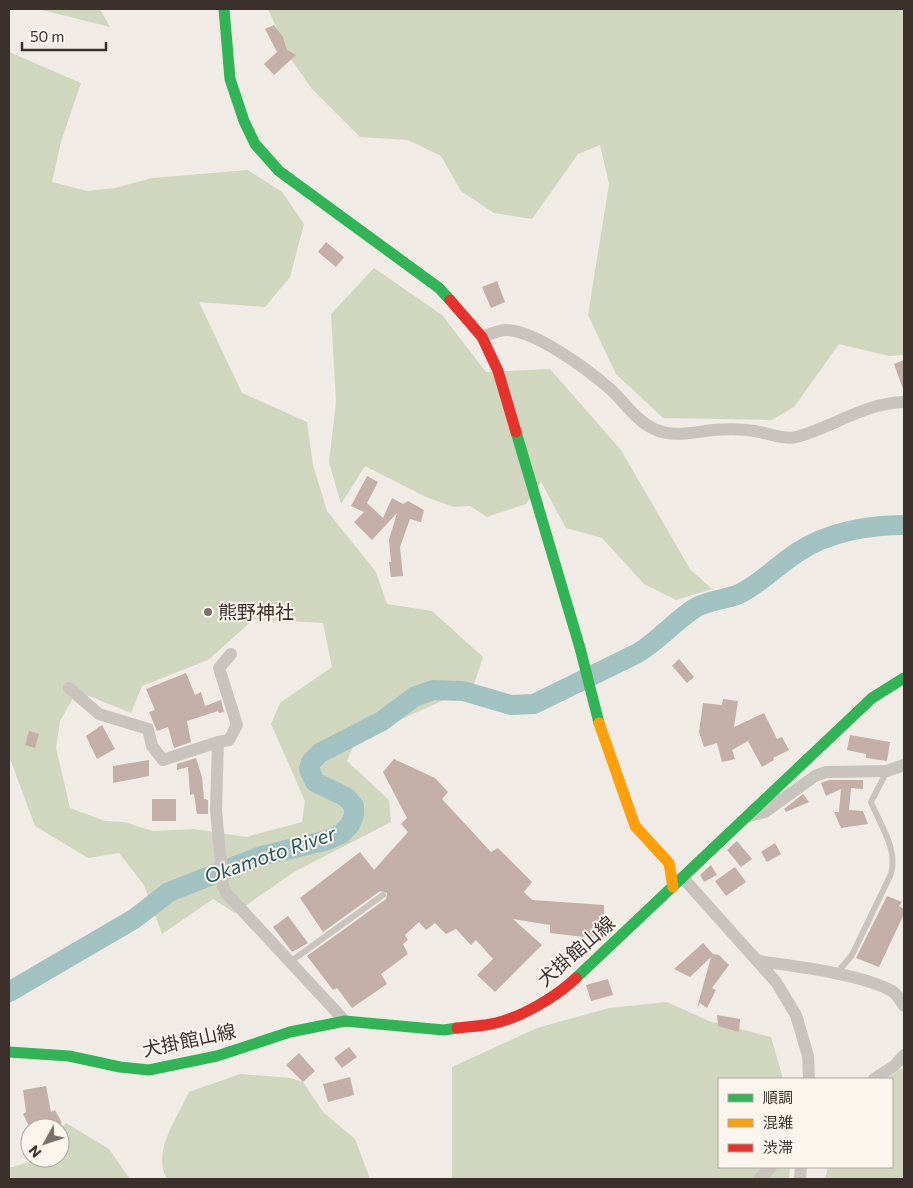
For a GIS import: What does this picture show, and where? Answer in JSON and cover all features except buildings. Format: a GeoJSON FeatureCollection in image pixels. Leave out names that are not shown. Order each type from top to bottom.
{"type":"FeatureCollection","features":[{"type":"Feature","properties":{"kind":"main road"},"geometry":{"type":"LineString","coordinates":[[224,9],[230,79],[244,121],[255,144],[280,171],[439,288],[482,337],[498,371],[580,648],[600,726],[636,826],[669,863],[674,887]]}},
{"type":"Feature","properties":{"kind":"main road","name":"犬掛館山線"},"geometry":{"type":"LineString","coordinates":[[9,1052],[69,1056],[150,1070],[217,1056],[290,1032],[345,1021],[444,1030],[493,1024],[515,1017],[539,1006],[564,989],[872,698],[904,678]]}},
{"type":"Feature","properties":{"kind":"street"},"geometry":{"type":"LineString","coordinates":[[482,337],[508,330],[537,339],[582,367],[610,389],[637,418],[653,429],[667,433],[686,434],[728,430],[754,431],[794,438],[852,414],[904,402]]}},
{"type":"Feature","properties":{"kind":"street"},"geometry":{"type":"LineString","coordinates":[[69,688],[99,714],[148,729],[152,746],[163,760],[229,740],[237,725],[219,668],[231,654]]}},
{"type":"Feature","properties":{"kind":"street"},"geometry":{"type":"LineString","coordinates":[[218,742],[216,810],[223,886],[226,894],[345,1021]]}},
{"type":"Feature","properties":{"kind":"street"},"geometry":{"type":"LineString","coordinates":[[748,816],[766,812],[815,776],[826,772],[887,771],[904,765]]}},
{"type":"Feature","properties":{"kind":"street"},"geometry":{"type":"LineString","coordinates":[[669,863],[694,868]]}},
{"type":"Feature","properties":{"kind":"street"},"geometry":{"type":"LineString","coordinates":[[683,878],[776,982],[796,1015],[808,1056],[809,1078]]}},
{"type":"Feature","properties":{"kind":"street"},"geometry":{"type":"LineString","coordinates":[[758,961],[861,980],[894,992],[904,1006]]}},
{"type":"Feature","properties":{"kind":"street"},"geometry":{"type":"LineString","coordinates":[[876,1078],[894,1066],[904,1055]]}},
{"type":"Feature","properties":{"kind":"street"},"geometry":{"type":"LineString","coordinates":[[760,1179],[770,1168]]}},
{"type":"Feature","properties":{"kind":"lane"},"geometry":{"type":"LineString","coordinates":[[836,975],[852,955],[891,874],[894,861],[888,837],[871,802],[887,771]]}},
{"type":"Feature","properties":{"kind":"lane"},"geometry":{"type":"LineString","coordinates":[[290,962],[383,895]]}},
{"type":"Feature","properties":{"kind":"green space"},"geometry":{"type":"Polygon","coordinates":[[[38,9],[100,9],[110,27],[38,9]]]}},
{"type":"Feature","properties":{"kind":"green space"},"geometry":{"type":"Polygon","coordinates":[[[268,9],[904,9],[904,355],[889,356],[839,344],[794,407],[772,420],[663,418],[616,374],[588,315],[609,184],[600,145],[578,154],[532,219],[494,213],[461,191],[441,156],[408,140],[360,137],[312,89],[291,59],[268,9]]]}},
{"type":"Feature","properties":{"kind":"green space"},"geometry":{"type":"Polygon","coordinates":[[[9,52],[81,83],[61,142],[52,182],[87,191],[115,188],[152,178],[248,170],[282,192],[304,224],[290,277],[265,307],[199,302],[242,393],[307,422],[313,465],[327,511],[376,572],[387,604],[432,611],[483,657],[473,687],[404,718],[353,747],[347,761],[389,800],[391,822],[294,872],[235,913],[213,899],[162,934],[144,885],[119,853],[88,858],[35,826],[9,756],[9,52]],[[254,619],[208,660],[142,686],[131,713],[77,691],[60,721],[56,748],[70,808],[105,821],[124,822],[153,831],[194,829],[246,837],[302,822],[305,801],[271,724],[280,703],[332,667],[323,623],[254,619]]]}},
{"type":"Feature","properties":{"kind":"green space"},"geometry":{"type":"Polygon","coordinates":[[[374,268],[442,315],[486,372],[550,369],[621,450],[690,569],[712,589],[676,600],[644,584],[602,538],[566,528],[541,482],[526,504],[487,517],[470,506],[454,507],[426,497],[365,466],[341,504],[329,462],[336,402],[331,314],[374,268]]]}},
{"type":"Feature","properties":{"kind":"green space"},"geometry":{"type":"Polygon","coordinates":[[[667,1002],[709,1021],[771,1037],[783,1078],[718,1078],[718,1168],[790,1168],[789,1179],[452,1179],[452,1067],[537,1028],[609,1008],[667,1002]]]}},
{"type":"Feature","properties":{"kind":"green space"},"geometry":{"type":"Polygon","coordinates":[[[904,1067],[904,1179],[825,1179],[828,1168],[893,1168],[893,1078],[888,1078],[904,1067]]]}},
{"type":"Feature","properties":{"kind":"green space"},"geometry":{"type":"Polygon","coordinates":[[[240,1074],[290,1078],[303,1082],[323,1112],[355,1139],[370,1179],[167,1179],[163,1169],[164,1147],[189,1092],[240,1074]]]}},
{"type":"Feature","properties":{"kind":"green space"},"geometry":{"type":"Polygon","coordinates":[[[70,1125],[109,1149],[130,1179],[9,1179],[9,1168],[20,1165],[20,1168],[70,1168],[70,1125]]]}},
{"type":"Feature","properties":{"kind":"waterway","name":"Okamoto River"},"geometry":{"type":"LineString","coordinates":[[9,992],[134,919],[169,892],[261,856],[328,840],[341,834],[350,825],[354,815],[354,806],[346,797],[315,782],[309,769],[311,762],[320,753],[382,721],[414,697],[433,690],[463,691],[511,705],[534,704],[638,653],[695,608],[747,590],[798,552],[822,539],[863,528],[904,525]]}},
{"type":"Feature","properties":{"kind":"traffic: fast"},"geometry":{"type":"LineString","coordinates":[[224,9],[230,79],[244,121],[255,144],[279,171],[439,288],[450,300]]}},
{"type":"Feature","properties":{"kind":"traffic: fast"},"geometry":{"type":"LineString","coordinates":[[516,432],[580,648],[599,723]]}},
{"type":"Feature","properties":{"kind":"traffic: fast"},"geometry":{"type":"LineString","coordinates":[[576,978],[872,698],[904,678]]}},
{"type":"Feature","properties":{"kind":"traffic: fast"},"geometry":{"type":"LineString","coordinates":[[9,1052],[69,1056],[120,1067],[149,1070],[217,1056],[290,1032],[345,1021],[444,1030],[457,1028]]}},
{"type":"Feature","properties":{"kind":"traffic: slow"},"geometry":{"type":"LineString","coordinates":[[599,723],[635,826],[669,863],[673,887]]}},
{"type":"Feature","properties":{"kind":"traffic: jam"},"geometry":{"type":"LineString","coordinates":[[450,300],[482,337],[498,371],[516,432]]}},
{"type":"Feature","properties":{"kind":"traffic: jam"},"geometry":{"type":"LineString","coordinates":[[457,1028],[491,1024],[525,1012],[548,1000],[576,978]]}},
{"type":"Feature","properties":{"kind":"place","name":"熊野神社"},"geometry":{"type":"Point","coordinates":[208,612]}}]}
